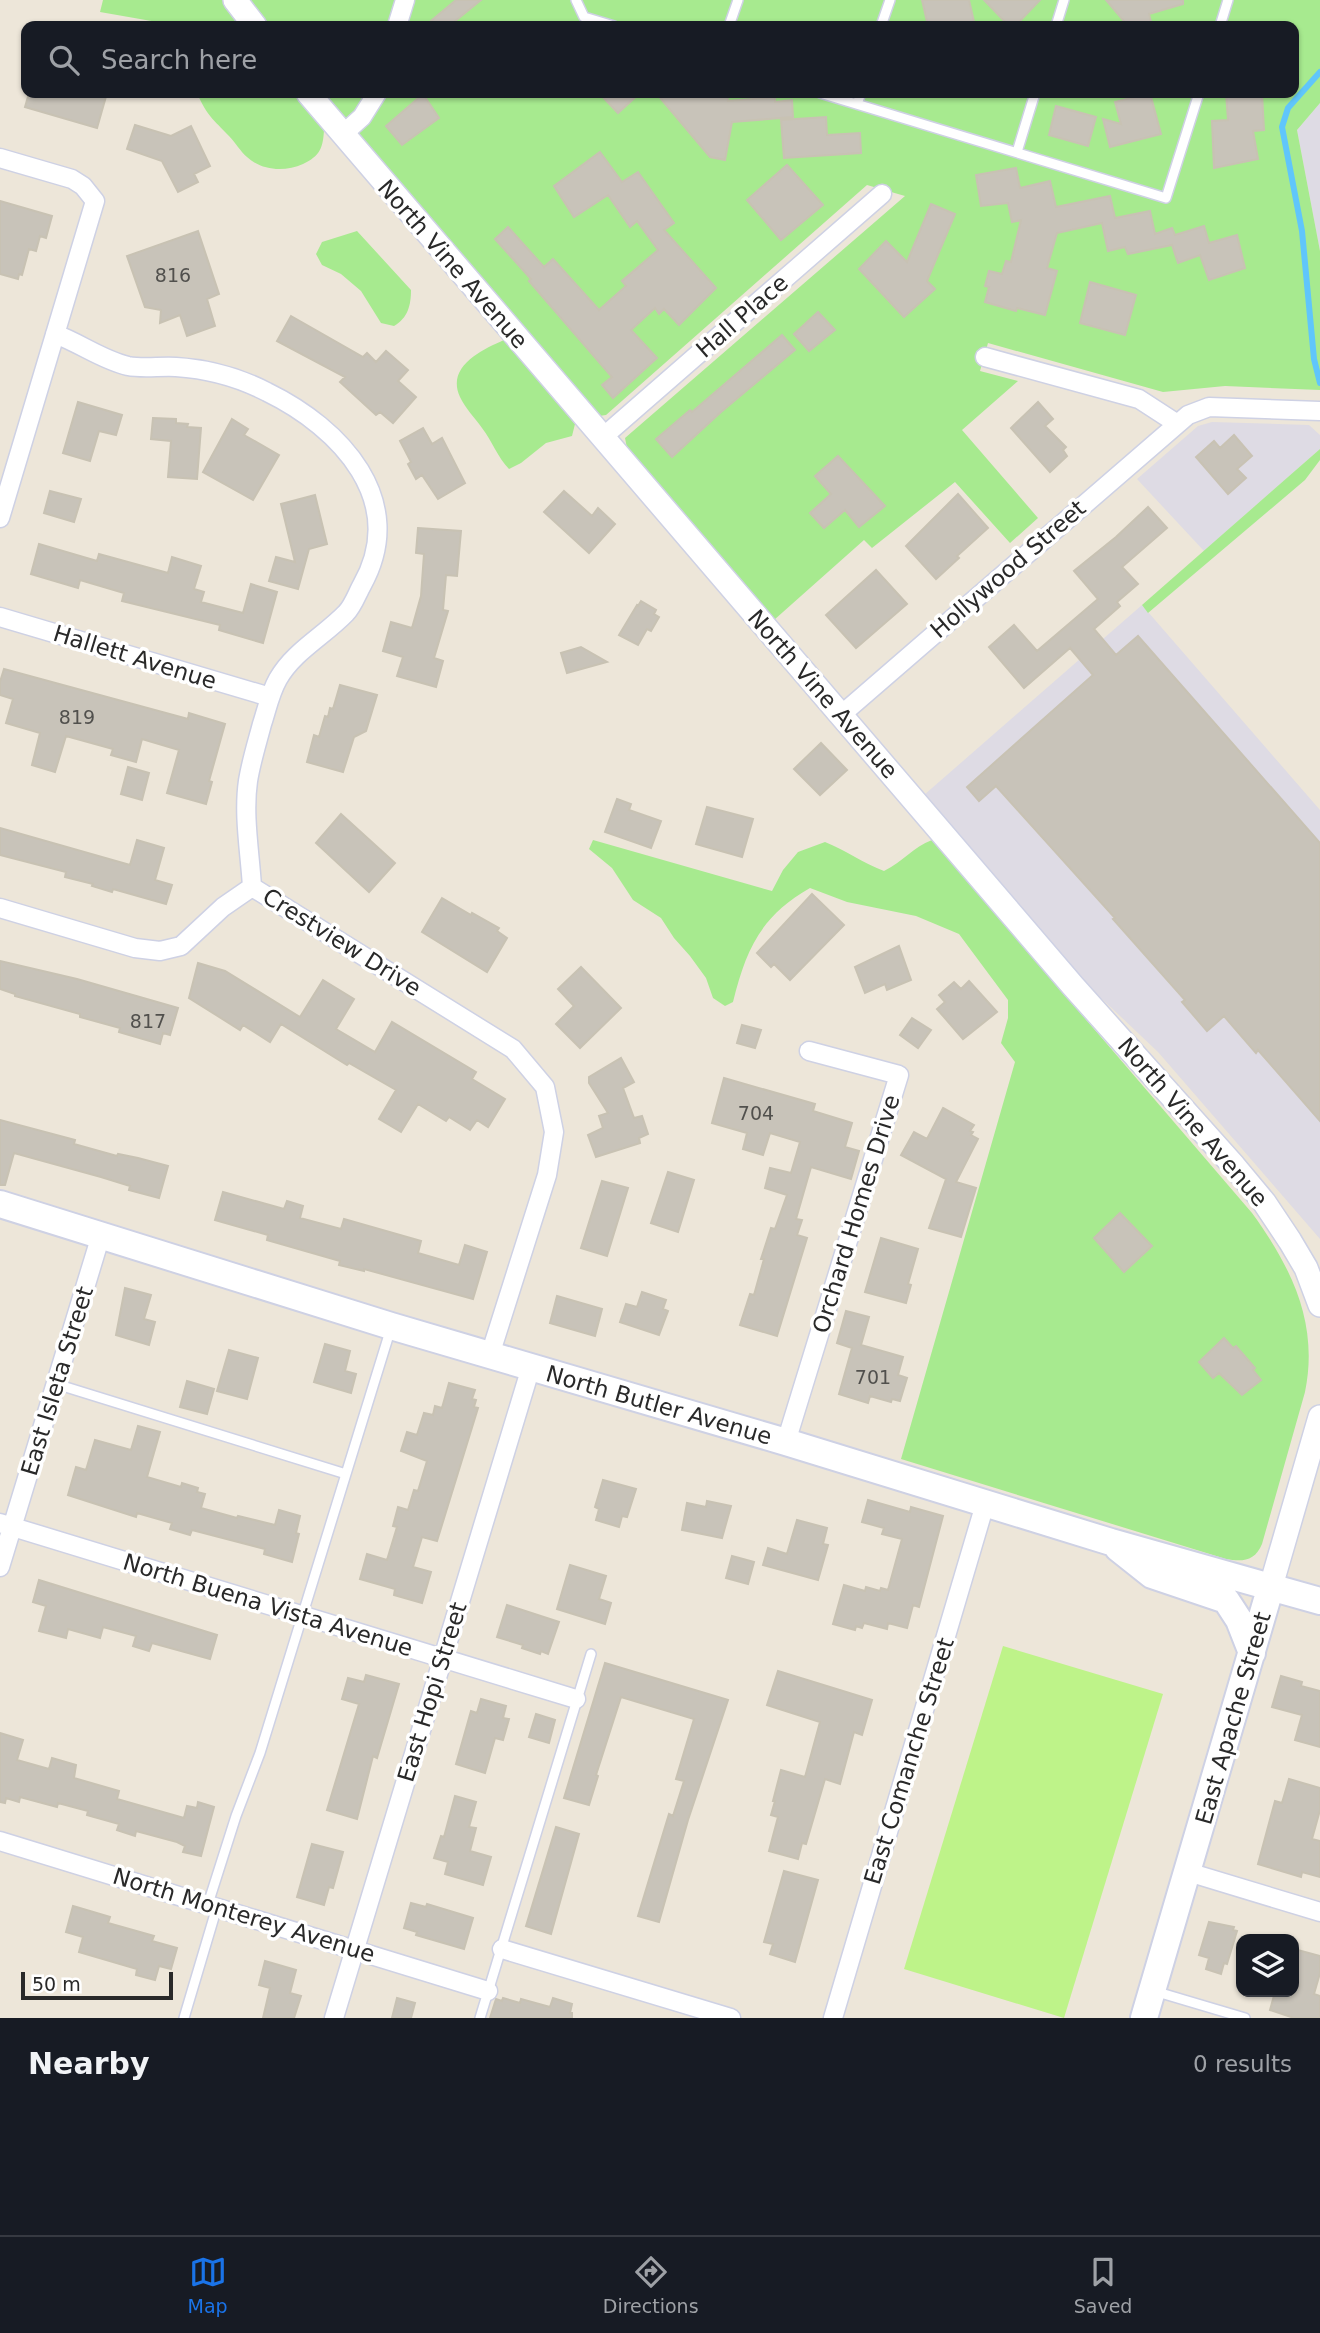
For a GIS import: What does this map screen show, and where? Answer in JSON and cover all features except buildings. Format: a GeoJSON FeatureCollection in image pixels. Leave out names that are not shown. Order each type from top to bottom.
{"type":"FeatureCollection","features":[{"type":"Feature","properties":{"kind":"main road","name":"North Butler Avenue"},"geometry":{"type":"LineString","coordinates":[[0,1204],[391,1326],[786,1441],[1111,1542],[1320,1601]]}},
{"type":"Feature","properties":{"kind":"main road"},"geometry":{"type":"LineString","coordinates":[[1111,1542],[1152,1575],[1226,1600],[1240,1620],[1252,1653]]}},
{"type":"Feature","properties":{"kind":"main road","name":"East Apache Street"},"geometry":{"type":"LineString","coordinates":[[1144,2018],[1271,1586]]}},
{"type":"Feature","properties":{"kind":"street"},"geometry":{"type":"LineString","coordinates":[[235,0],[251,21]]}},
{"type":"Feature","properties":{"kind":"street"},"geometry":{"type":"LineString","coordinates":[[399,21],[405,0]]}},
{"type":"Feature","properties":{"kind":"street","name":"North Vine Avenue"},"geometry":{"type":"LineString","coordinates":[[312,98],[1073,986],[1257,1193],[1306,1268],[1320,1305]]}},
{"type":"Feature","properties":{"kind":"street"},"geometry":{"type":"LineString","coordinates":[[342,135],[362,117],[374,98]]}},
{"type":"Feature","properties":{"kind":"street"},"geometry":{"type":"LineString","coordinates":[[0,158],[72,179],[99,200],[55,334],[0,518]]}},
{"type":"Feature","properties":{"kind":"street","name":"Hall Place"},"geometry":{"type":"LineString","coordinates":[[603,437],[882,194]]}},
{"type":"Feature","properties":{"kind":"street","name":"Crestview Drive"},"geometry":{"type":"LineString","coordinates":[[55,334],[130,367],[208,370],[268,392],[330,434],[348,452],[365,477],[378,517],[376,550],[368,574],[348,611],[289,663],[270,697],[248,783],[247,824],[252,887],[513,1049],[545,1087],[554,1132],[547,1175],[490,1355]]}},
{"type":"Feature","properties":{"kind":"street"},"geometry":{"type":"LineString","coordinates":[[985,357],[1139,399],[1176,424]]}},
{"type":"Feature","properties":{"kind":"street","name":"Hollywood Street"},"geometry":{"type":"LineString","coordinates":[[841,715],[1176,424],[1196,410],[1209,407],[1320,411]]}},
{"type":"Feature","properties":{"kind":"street","name":"Hallett Avenue"},"geometry":{"type":"LineString","coordinates":[[0,617],[270,697]]}},
{"type":"Feature","properties":{"kind":"street"},"geometry":{"type":"LineString","coordinates":[[0,908],[135,948],[160,951],[181,946],[223,906],[252,887]]}},
{"type":"Feature","properties":{"kind":"street","name":"Orchard Homes Drive"},"geometry":{"type":"LineString","coordinates":[[786,1441],[899,1075],[809,1051]]}},
{"type":"Feature","properties":{"kind":"street","name":"East Isleta Street"},"geometry":{"type":"LineString","coordinates":[[0,1567],[6,1525],[56,1384],[101,1235]]}},
{"type":"Feature","properties":{"kind":"street","name":"East Hopi Street"},"geometry":{"type":"LineString","coordinates":[[334,2018],[531,1367]]}},
{"type":"Feature","properties":{"kind":"street","name":"East Apache Street"},"geometry":{"type":"LineString","coordinates":[[1271,1586],[1320,1417]]}},
{"type":"Feature","properties":{"kind":"street","name":"East Comanche Street"},"geometry":{"type":"LineString","coordinates":[[833,2018],[985,1504]]}},
{"type":"Feature","properties":{"kind":"street","name":"North Buena Vista Avenue"},"geometry":{"type":"LineString","coordinates":[[6,1525],[576,1699]]}},
{"type":"Feature","properties":{"kind":"street","name":"North Monterey Avenue"},"geometry":{"type":"LineString","coordinates":[[0,1841],[488,1991]]}},
{"type":"Feature","properties":{"kind":"street"},"geometry":{"type":"LineString","coordinates":[[1188,1872],[1320,1912]]}},
{"type":"Feature","properties":{"kind":"street"},"geometry":{"type":"LineString","coordinates":[[502,1949],[731,2018]]}},
{"type":"Feature","properties":{"kind":"lane"},"geometry":{"type":"LineString","coordinates":[[576,0],[584,16],[599,21]]}},
{"type":"Feature","properties":{"kind":"lane"},"geometry":{"type":"LineString","coordinates":[[731,21],[738,0]]}},
{"type":"Feature","properties":{"kind":"lane"},"geometry":{"type":"LineString","coordinates":[[883,21],[890,0]]}},
{"type":"Feature","properties":{"kind":"lane"},"geometry":{"type":"LineString","coordinates":[[1058,21],[1064,0]]}},
{"type":"Feature","properties":{"kind":"lane"},"geometry":{"type":"LineString","coordinates":[[1222,21],[1228,0]]}},
{"type":"Feature","properties":{"kind":"lane"},"geometry":{"type":"LineString","coordinates":[[837,98],[1166,198],[1197,98]]}},
{"type":"Feature","properties":{"kind":"lane"},"geometry":{"type":"LineString","coordinates":[[857,104],[859,98]]}},
{"type":"Feature","properties":{"kind":"lane"},"geometry":{"type":"LineString","coordinates":[[1017,152],[1033,98]]}},
{"type":"Feature","properties":{"kind":"lane"},"geometry":{"type":"LineString","coordinates":[[184,2018],[236,1816],[260,1753],[391,1326]]}},
{"type":"Feature","properties":{"kind":"lane"},"geometry":{"type":"LineString","coordinates":[[56,1384],[346,1474]]}},
{"type":"Feature","properties":{"kind":"lane"},"geometry":{"type":"LineString","coordinates":[[480,2018],[590,1654]]}},
{"type":"Feature","properties":{"kind":"lane"},"geometry":{"type":"LineString","coordinates":[[1152,1990],[1245,2018]]}},
{"type":"Feature","properties":{"kind":"shaded area"},"geometry":{"type":"Polygon","coordinates":[[[1320,103],[1320,251],[1297,130],[1320,103]]]}},
{"type":"Feature","properties":{"kind":"shaded area"},"geometry":{"type":"Polygon","coordinates":[[[1212,422],[1309,425],[1320,435],[1320,449],[1204,551],[1137,479],[1198,426],[1212,422]]]}},
{"type":"Feature","properties":{"kind":"shaded area"},"geometry":{"type":"Polygon","coordinates":[[[1142,605],[1320,810],[1320,1239],[1158,1052],[1100,997],[1067,961],[924,795],[1142,605]]]}},
{"type":"Feature","properties":{"kind":"green space"},"geometry":{"type":"Polygon","coordinates":[[[103,0],[222,0],[239,21],[151,21],[100,12],[103,0]]]}},
{"type":"Feature","properties":{"kind":"green space"},"geometry":{"type":"Polygon","coordinates":[[[250,0],[1320,0],[1320,103],[1297,130],[1320,251],[1320,390],[1225,386],[1163,392],[988,343],[980,371],[1018,381],[962,430],[1038,518],[1010,543],[955,482],[872,548],[864,540],[774,620],[627,448],[625,438],[905,196],[867,185],[606,415],[599,416],[327,98],[1299,98],[1299,21],[266,21],[250,0]]]}},
{"type":"Feature","properties":{"kind":"green space"},"geometry":{"type":"Polygon","coordinates":[[[200,98],[298,98],[324,130],[323,142],[313,158],[296,167],[274,169],[260,165],[245,155],[200,98]]]}},
{"type":"Feature","properties":{"kind":"green space"},"geometry":{"type":"Polygon","coordinates":[[[357,231],[411,290],[408,311],[394,326],[381,323],[361,291],[341,274],[322,265],[316,254],[322,242],[357,231]]]}},
{"type":"Feature","properties":{"kind":"green space"},"geometry":{"type":"Polygon","coordinates":[[[504,340],[575,424],[572,436],[546,443],[509,469],[465,405],[457,386],[458,377],[468,361],[504,340]]]}},
{"type":"Feature","properties":{"kind":"green space"},"geometry":{"type":"Polygon","coordinates":[[[1320,449],[1320,460],[1305,480],[1148,613],[1142,605],[1320,449]]]}},
{"type":"Feature","properties":{"kind":"green space"},"geometry":{"type":"Polygon","coordinates":[[[593,840],[772,891],[783,870],[798,852],[825,842],[884,871],[932,840],[1252,1213],[1290,1276],[1305,1320],[1308,1343],[1305,1392],[1262,1544],[1256,1554],[1243,1560],[1226,1559],[901,1459],[1015,1062],[1001,1043],[1008,1018],[1008,1000],[959,934],[916,916],[847,902],[810,888],[779,910],[768,922],[750,950],[733,1002],[725,1006],[713,998],[706,978],[661,918],[633,900],[612,868],[589,849],[593,840]]]}},
{"type":"Feature","properties":{"kind":"green space"},"geometry":{"type":"Polygon","coordinates":[[[1003,1646],[1163,1694],[1064,2018],[904,1969],[1003,1646]]]}},
{"type":"Feature","properties":{"kind":"waterway"},"geometry":{"type":"LineString","coordinates":[[1299,96],[1320,72]]}},
{"type":"Feature","properties":{"kind":"waterway"},"geometry":{"type":"LineString","coordinates":[[1297,98],[1288,108],[1282,127],[1302,231],[1314,359],[1320,383]]}}]}
